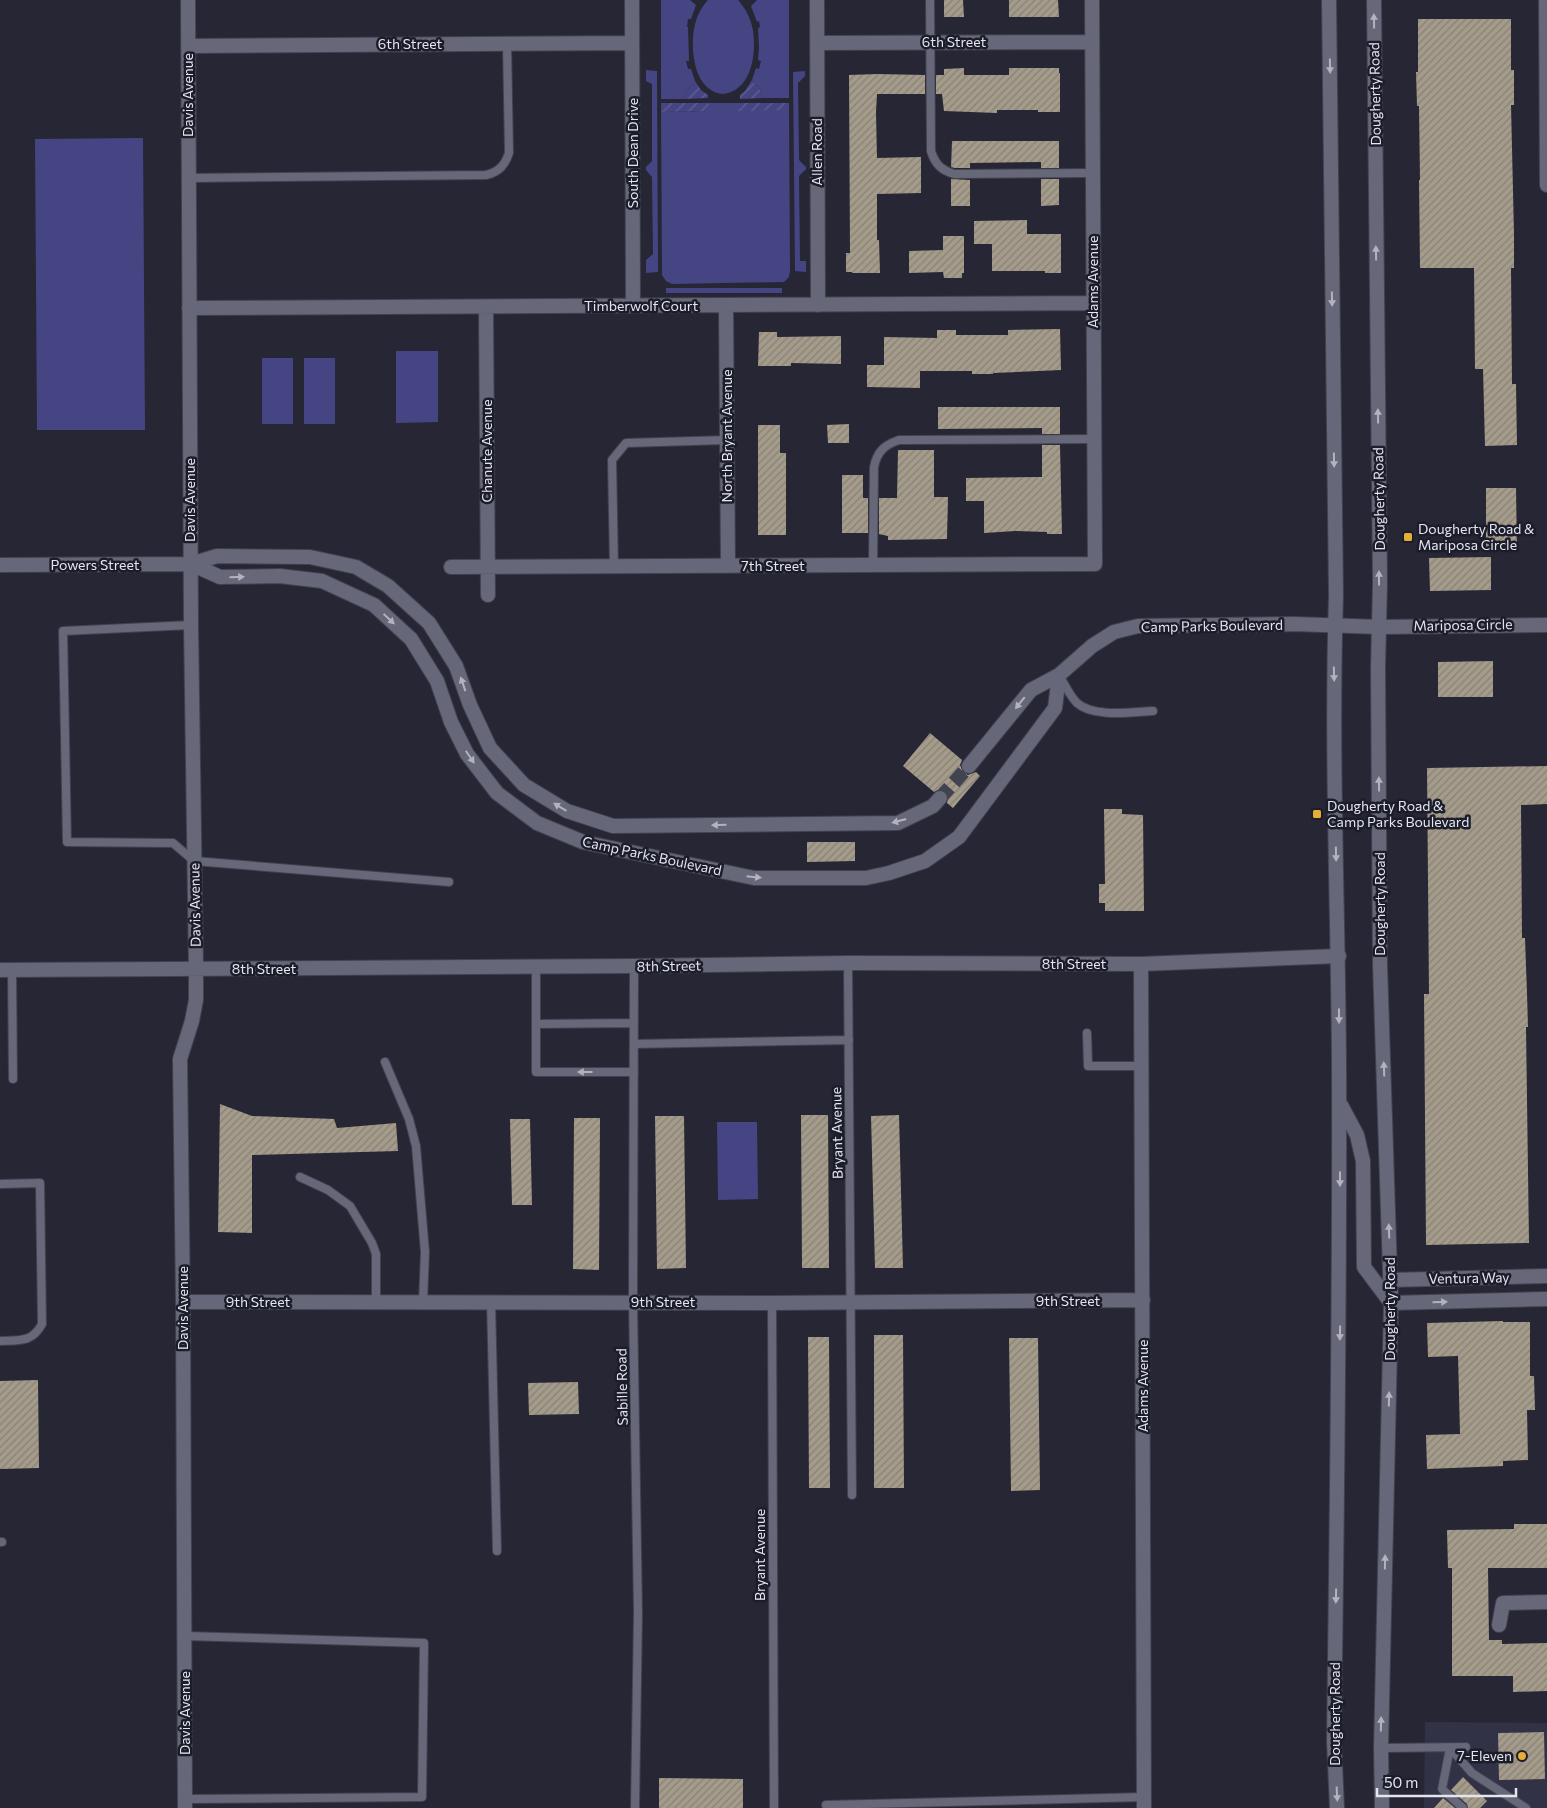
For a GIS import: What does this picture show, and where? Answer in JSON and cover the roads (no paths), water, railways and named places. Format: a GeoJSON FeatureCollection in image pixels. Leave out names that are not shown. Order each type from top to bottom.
{"type":"FeatureCollection","features":[{"type":"Feature","properties":{"kind":"street","name":"Davis Avenue"},"geometry":{"type":"LineString","coordinates":[[185,1803],[180,1059],[192,1021],[196,1000],[191,625],[188,0]]}},
{"type":"Feature","properties":{"kind":"street","name":"South Dean Drive"},"geometry":{"type":"LineString","coordinates":[[632,0],[633,306]]}},
{"type":"Feature","properties":{"kind":"street","name":"Allen Road"},"geometry":{"type":"LineString","coordinates":[[817,0],[818,305]]}},
{"type":"Feature","properties":{"kind":"street","name":"Adams Avenue"},"geometry":{"type":"LineString","coordinates":[[1092,0],[1095,564]]}},
{"type":"Feature","properties":{"kind":"street","name":"Dougherty Road"},"geometry":{"type":"LineString","coordinates":[[1329,0],[1336,595],[1334,680],[1340,1285],[1334,1741],[1337,1808]]}},
{"type":"Feature","properties":{"kind":"street","name":"Dougherty Road"},"geometry":{"type":"LineString","coordinates":[[1374,0],[1380,627],[1378,678],[1380,965],[1391,1280],[1381,1748],[1382,1808]]}},
{"type":"Feature","properties":{"kind":"street"},"geometry":{"type":"LineString","coordinates":[[1546,0],[1547,185]]}},
{"type":"Feature","properties":{"kind":"street","name":"6th Street"},"geometry":{"type":"LineString","coordinates":[[817,43],[1092,42]]}},
{"type":"Feature","properties":{"kind":"street","name":"6th Street"},"geometry":{"type":"LineString","coordinates":[[188,46],[632,43]]}},
{"type":"Feature","properties":{"kind":"street","name":"Timberwolf Court"},"geometry":{"type":"LineString","coordinates":[[189,308],[1094,303]]}},
{"type":"Feature","properties":{"kind":"street","name":"North Bryant Avenue"},"geometry":{"type":"LineString","coordinates":[[726,305],[728,566]]}},
{"type":"Feature","properties":{"kind":"street","name":"Chanute Avenue"},"geometry":{"type":"LineString","coordinates":[[486,307],[488,595]]}},
{"type":"Feature","properties":{"kind":"street","name":"Camp Parks Boulevard"},"geometry":{"type":"LineString","coordinates":[[191,564],[216,556],[310,557],[356,567],[388,586],[429,623],[456,666],[470,705],[490,748],[524,785],[567,812],[613,826],[898,823],[933,806],[940,798]]}},
{"type":"Feature","properties":{"kind":"street","name":"Camp Parks Boulevard"},"geometry":{"type":"LineString","coordinates":[[191,564],[220,577],[280,576],[322,581],[374,605],[411,639],[437,681],[451,722],[467,754],[497,793],[537,823],[582,842],[754,878],[866,878],[889,873],[925,861],[959,836],[1055,708],[1059,675]]}},
{"type":"Feature","properties":{"kind":"street","name":"Powers Street"},"geometry":{"type":"LineString","coordinates":[[0,565],[191,564]]}},
{"type":"Feature","properties":{"kind":"street","name":"7th Street"},"geometry":{"type":"LineString","coordinates":[[451,567],[1095,564]]}},
{"type":"Feature","properties":{"kind":"street","name":"Camp Parks Boulevard"},"geometry":{"type":"LineString","coordinates":[[969,766],[1031,690],[1059,675],[1092,646],[1114,632],[1138,626],[1335,625],[1380,627]]}},
{"type":"Feature","properties":{"kind":"street","name":"Mariposa Circle"},"geometry":{"type":"LineString","coordinates":[[1380,627],[1547,625]]}},
{"type":"Feature","properties":{"kind":"street","name":"8th Street"},"geometry":{"type":"LineString","coordinates":[[6,970],[848,963],[1141,964],[1338,956]]}},
{"type":"Feature","properties":{"kind":"street","name":"Adams Avenue"},"geometry":{"type":"LineString","coordinates":[[1141,964],[1144,1803]]}},
{"type":"Feature","properties":{"kind":"street"},"geometry":{"type":"LineString","coordinates":[[1339,1103],[1357,1135],[1363,1161],[1364,1267],[1391,1303]]}},
{"type":"Feature","properties":{"kind":"street","name":"Ventura Way"},"geometry":{"type":"LineString","coordinates":[[1391,1280],[1547,1276]]}},
{"type":"Feature","properties":{"kind":"street","name":"Ventura Way"},"geometry":{"type":"LineString","coordinates":[[1391,1303],[1547,1299]]}},
{"type":"Feature","properties":{"kind":"street","name":"9th Street"},"geometry":{"type":"LineString","coordinates":[[183,1302],[772,1303],[1143,1300]]}},
{"type":"Feature","properties":{"kind":"street"},"geometry":{"type":"LineString","coordinates":[[1499,1625],[1502,1603],[1547,1602]]}},
{"type":"Feature","properties":{"kind":"lane"},"geometry":{"type":"LineString","coordinates":[[930,0],[931,151],[938,166],[946,172],[954,174],[1093,173]]}},
{"type":"Feature","properties":{"kind":"lane"},"geometry":{"type":"LineString","coordinates":[[189,178],[494,174],[501,169],[509,153],[508,44]]}},
{"type":"Feature","properties":{"kind":"lane"},"geometry":{"type":"LineString","coordinates":[[614,566],[612,460],[626,443],[727,440]]}},
{"type":"Feature","properties":{"kind":"lane"},"geometry":{"type":"LineString","coordinates":[[874,565],[874,467],[876,456],[882,448],[891,442],[899,440],[1094,440]]}},
{"type":"Feature","properties":{"kind":"lane"},"geometry":{"type":"LineString","coordinates":[[191,625],[63,631],[67,842],[173,843],[194,861],[448,882]]}},
{"type":"Feature","properties":{"kind":"lane"},"geometry":{"type":"LineString","coordinates":[[1059,675],[1076,702],[1084,708],[1102,712],[1153,711]]}},
{"type":"Feature","properties":{"kind":"lane","name":"Bryant Avenue"},"geometry":{"type":"LineString","coordinates":[[848,963],[852,1495]]}},
{"type":"Feature","properties":{"kind":"lane","name":"Sabille Road"},"geometry":{"type":"LineString","coordinates":[[634,966],[633,1302],[638,1613],[635,1808]]}},
{"type":"Feature","properties":{"kind":"lane"},"geometry":{"type":"LineString","coordinates":[[536,967],[536,1072],[634,1072]]}},
{"type":"Feature","properties":{"kind":"lane"},"geometry":{"type":"LineString","coordinates":[[6,970],[13,1079]]}},
{"type":"Feature","properties":{"kind":"lane"},"geometry":{"type":"LineString","coordinates":[[536,1024],[634,1023]]}},
{"type":"Feature","properties":{"kind":"lane"},"geometry":{"type":"LineString","coordinates":[[1087,1033],[1088,1066],[1141,1066]]}},
{"type":"Feature","properties":{"kind":"lane"},"geometry":{"type":"LineString","coordinates":[[634,1044],[849,1040]]}},
{"type":"Feature","properties":{"kind":"lane"},"geometry":{"type":"LineString","coordinates":[[385,1062],[409,1119],[416,1146],[425,1252],[423,1302]]}},
{"type":"Feature","properties":{"kind":"lane"},"geometry":{"type":"LineString","coordinates":[[300,1177],[328,1190],[350,1206],[372,1243],[376,1254],[376,1302]]}},
{"type":"Feature","properties":{"kind":"lane"},"geometry":{"type":"LineString","coordinates":[[0,1184],[40,1183],[42,1324],[37,1334],[24,1340],[0,1340]]}},
{"type":"Feature","properties":{"kind":"lane"},"geometry":{"type":"LineString","coordinates":[[491,1302],[497,1550]]}},
{"type":"Feature","properties":{"kind":"lane","name":"Bryant Avenue"},"geometry":{"type":"LineString","coordinates":[[772,1303],[774,1808]]}},
{"type":"Feature","properties":{"kind":"lane"},"geometry":{"type":"LineString","coordinates":[[184,1636],[424,1643],[422,1797],[185,1803]]}},
{"type":"Feature","properties":{"kind":"lane"},"geometry":{"type":"LineString","coordinates":[[1381,1748],[1466,1747]]}},
{"type":"Feature","properties":{"kind":"lane"},"geometry":{"type":"LineString","coordinates":[[1450,1748],[1442,1788],[1462,1808]]}},
{"type":"Feature","properties":{"kind":"lane"},"geometry":{"type":"LineString","coordinates":[[1450,1748],[1472,1773],[1526,1808]]}},
{"type":"Feature","properties":{"kind":"lane"},"geometry":{"type":"LineString","coordinates":[[826,1805],[1144,1803]]}},
{"type":"Feature","properties":{"kind":"tunnel"},"geometry":{"type":"LineString","coordinates":[[940,798],[969,766]]}},
{"type":"Feature","properties":{"kind":"place","name":"Dougherty Road & Mariposa Circle"},"geometry":{"type":"Point","coordinates":[1408,537]}},
{"type":"Feature","properties":{"kind":"place","name":"Dougherty Road & Camp Parks Boulevard"},"geometry":{"type":"Point","coordinates":[1317,814]}},
{"type":"Feature","properties":{"kind":"place","name":"7-Eleven"},"geometry":{"type":"Point","coordinates":[1522,1756]}}]}
